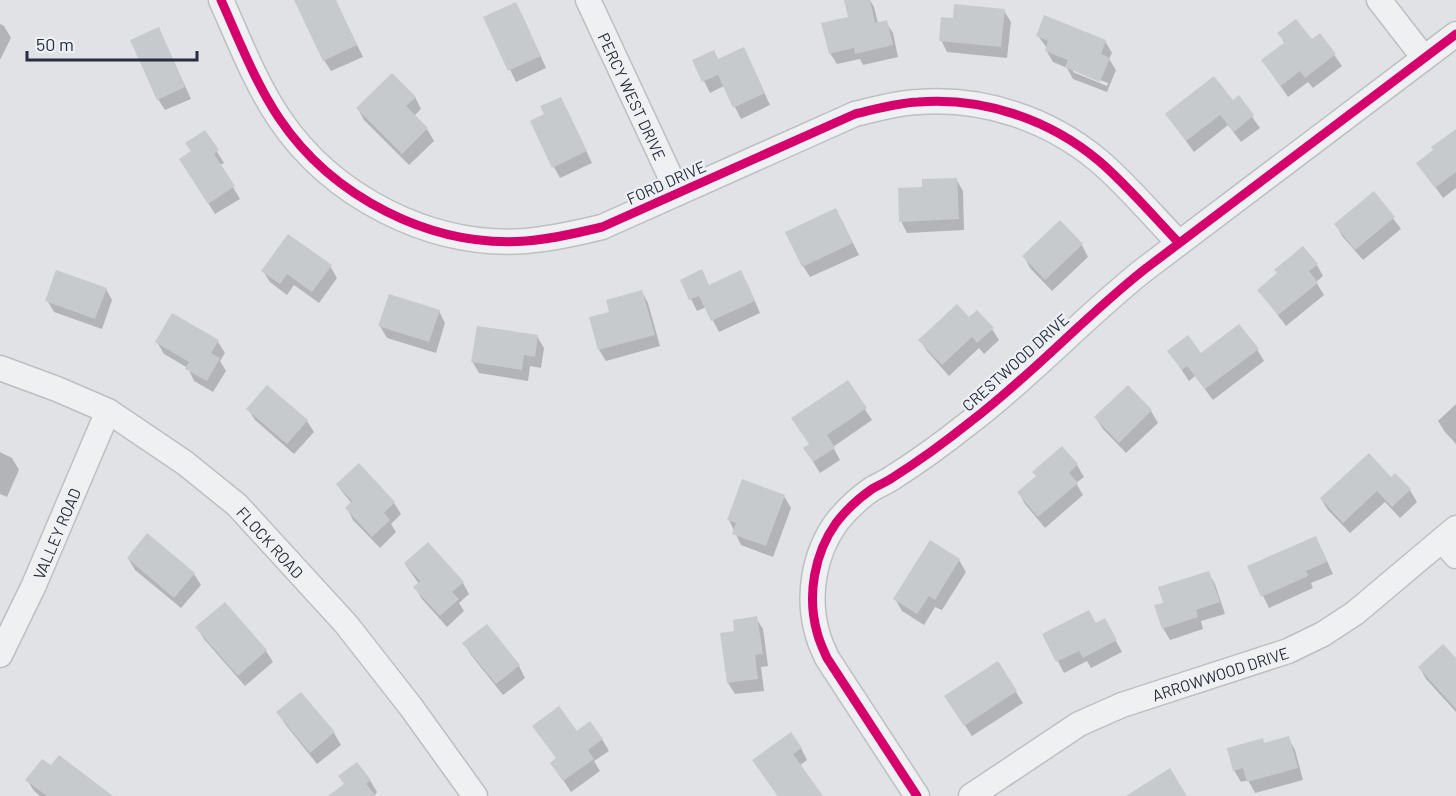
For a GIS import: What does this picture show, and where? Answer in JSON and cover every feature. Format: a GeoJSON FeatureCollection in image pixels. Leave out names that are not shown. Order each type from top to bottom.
{"type":"FeatureCollection","features":[{"type":"Feature","properties":{"kind":"street","name":"FORD DRIVE"},"geometry":{"type":"LineString","coordinates":[[221,0],[263,91],[280,120],[305,150],[333,177],[365,200],[400,218],[442,233],[486,240],[525,241],[569,235],[602,226],[855,114],[918,102],[958,102],[1001,109],[1034,121],[1069,139],[1100,162],[1179,243]]}},
{"type":"Feature","properties":{"kind":"street","name":"PERCY WEST DRIVE"},"geometry":{"type":"LineString","coordinates":[[588,0],[678,193]]}},
{"type":"Feature","properties":{"kind":"street"},"geometry":{"type":"LineString","coordinates":[[1379,0],[1424,58]]}},
{"type":"Feature","properties":{"kind":"street","name":"CRESTWOOD DRIVE"},"geometry":{"type":"LineString","coordinates":[[917,796],[827,658],[817,633],[812,606],[814,576],[822,550],[835,524],[873,489],[891,479],[971,422],[1024,377],[1095,310],[1179,243],[1456,34]]}},
{"type":"Feature","properties":{"kind":"street","name":"FLOCK ROAD"},"geometry":{"type":"LineString","coordinates":[[0,369],[57,389],[108,411],[185,463],[237,505],[346,624],[411,707],[475,796]]}},
{"type":"Feature","properties":{"kind":"street","name":"VALLEY ROAD"},"geometry":{"type":"LineString","coordinates":[[0,656],[34,585],[108,411]]}},
{"type":"Feature","properties":{"kind":"street","name":"ARROWWOOD DRIVE"},"geometry":{"type":"LineString","coordinates":[[971,796],[1090,719],[1122,705],[1288,651],[1323,634],[1355,613],[1451,541]]}},
{"type":"Feature","properties":{"kind":"building"},"geometry":{"type":"Polygon","coordinates":[[[294,0],[336,0],[357,45],[323,61],[294,0]]]}},
{"type":"Feature","properties":{"kind":"building"},"geometry":{"type":"Polygon","coordinates":[[[844,0],[870,0],[875,23],[887,20],[893,45],[855,54],[854,48],[829,54],[821,23],[848,17],[844,0]]]}},
{"type":"Feature","properties":{"kind":"building"},"geometry":{"type":"Polygon","coordinates":[[[516,2],[541,56],[508,71],[483,17],[516,2]]]}},
{"type":"Feature","properties":{"kind":"building"},"geometry":{"type":"Polygon","coordinates":[[[954,4],[1005,9],[1001,47],[939,41],[941,17],[953,18],[954,4]]]}},
{"type":"Feature","properties":{"kind":"building"},"geometry":{"type":"Polygon","coordinates":[[[1044,15],[1106,40],[1101,54],[1110,58],[1100,82],[1065,67],[1068,60],[1045,51],[1048,41],[1036,36],[1044,15]]]}},
{"type":"Feature","properties":{"kind":"building"},"geometry":{"type":"Polygon","coordinates":[[[1296,19],[1312,39],[1320,33],[1336,54],[1305,78],[1300,71],[1281,86],[1261,60],[1285,42],[1277,33],[1296,19]]]}},
{"type":"Feature","properties":{"kind":"building"},"geometry":{"type":"Polygon","coordinates":[[[159,27],[185,87],[157,100],[130,40],[159,27]]]}},
{"type":"Feature","properties":{"kind":"building"},"geometry":{"type":"Polygon","coordinates":[[[744,47],[765,93],[733,108],[718,75],[702,82],[692,60],[714,50],[718,59],[744,47]]]}},
{"type":"Feature","properties":{"kind":"building"},"geometry":{"type":"Polygon","coordinates":[[[392,73],[416,97],[406,106],[428,128],[402,154],[356,108],[392,73]]]}},
{"type":"Feature","properties":{"kind":"building"},"geometry":{"type":"Polygon","coordinates":[[[1214,76],[1233,100],[1239,95],[1254,115],[1234,132],[1220,115],[1186,141],[1165,114],[1214,76]]]}},
{"type":"Feature","properties":{"kind":"building"},"geometry":{"type":"Polygon","coordinates":[[[561,97],[587,151],[552,168],[530,121],[544,114],[540,106],[561,97]]]}},
{"type":"Feature","properties":{"kind":"building"},"geometry":{"type":"Polygon","coordinates":[[[1456,129],[1456,172],[1435,188],[1416,163],[1433,150],[1431,147],[1456,129]]]}},
{"type":"Feature","properties":{"kind":"building"},"geometry":{"type":"Polygon","coordinates":[[[205,130],[219,150],[214,154],[235,186],[208,204],[179,159],[191,151],[185,143],[205,130]]]}},
{"type":"Feature","properties":{"kind":"building"},"geometry":{"type":"Polygon","coordinates":[[[957,178],[959,219],[899,222],[898,188],[922,187],[922,179],[957,178]]]}},
{"type":"Feature","properties":{"kind":"building"},"geometry":{"type":"Polygon","coordinates":[[[1374,191],[1395,217],[1355,250],[1334,224],[1374,191]]]}},
{"type":"Feature","properties":{"kind":"building"},"geometry":{"type":"Polygon","coordinates":[[[836,208],[853,243],[802,267],[785,232],[836,208]]]}},
{"type":"Feature","properties":{"kind":"building"},"geometry":{"type":"Polygon","coordinates":[[[1060,220],[1083,244],[1045,280],[1022,256],[1060,220]]]}},
{"type":"Feature","properties":{"kind":"building"},"geometry":{"type":"Polygon","coordinates":[[[288,234],[332,265],[312,292],[287,274],[280,284],[261,271],[288,234]]]}},
{"type":"Feature","properties":{"kind":"building"},"geometry":{"type":"Polygon","coordinates":[[[1303,246],[1318,264],[1309,271],[1318,283],[1278,315],[1257,290],[1277,273],[1274,270],[1303,246]]]}},
{"type":"Feature","properties":{"kind":"building"},"geometry":{"type":"Polygon","coordinates":[[[702,269],[709,285],[741,270],[755,301],[711,321],[699,296],[689,300],[680,280],[702,269]]]}},
{"type":"Feature","properties":{"kind":"building"},"geometry":{"type":"Polygon","coordinates":[[[56,270],[107,288],[95,319],[45,301],[56,270]]]}},
{"type":"Feature","properties":{"kind":"building"},"geometry":{"type":"Polygon","coordinates":[[[642,290],[655,335],[598,350],[589,317],[609,312],[606,300],[642,290]]]}},
{"type":"Feature","properties":{"kind":"building"},"geometry":{"type":"Polygon","coordinates":[[[389,294],[440,310],[429,342],[378,326],[389,294]]]}},
{"type":"Feature","properties":{"kind":"building"},"geometry":{"type":"Polygon","coordinates":[[[957,304],[969,317],[977,310],[994,328],[977,343],[972,337],[942,365],[918,340],[957,304]]]}},
{"type":"Feature","properties":{"kind":"building"},"geometry":{"type":"Polygon","coordinates":[[[172,313],[219,340],[211,353],[220,358],[207,381],[185,369],[189,362],[155,342],[172,313]]]}},
{"type":"Feature","properties":{"kind":"building"},"geometry":{"type":"Polygon","coordinates":[[[1239,324],[1259,349],[1205,389],[1187,366],[1182,370],[1167,351],[1188,335],[1201,353],[1239,324]]]}},
{"type":"Feature","properties":{"kind":"building"},"geometry":{"type":"Polygon","coordinates":[[[477,326],[538,335],[535,357],[524,355],[522,370],[471,362],[477,326]]]}},
{"type":"Feature","properties":{"kind":"building"},"geometry":{"type":"Polygon","coordinates":[[[848,380],[867,408],[827,435],[835,448],[813,462],[803,448],[809,444],[791,418],[848,380]]]}},
{"type":"Feature","properties":{"kind":"building"},"geometry":{"type":"Polygon","coordinates":[[[267,385],[308,420],[287,444],[246,409],[267,385]]]}},
{"type":"Feature","properties":{"kind":"building"},"geometry":{"type":"Polygon","coordinates":[[[1128,385],[1152,410],[1119,443],[1094,417],[1128,385]]]}},
{"type":"Feature","properties":{"kind":"building"},"geometry":{"type":"Polygon","coordinates":[[[1062,446],[1078,464],[1069,473],[1078,483],[1038,517],[1017,492],[1036,476],[1032,472],[1062,446]]]}},
{"type":"Feature","properties":{"kind":"building"},"geometry":{"type":"Polygon","coordinates":[[[1369,453],[1391,477],[1395,473],[1411,489],[1392,507],[1377,491],[1343,523],[1320,498],[1369,453]]]}},
{"type":"Feature","properties":{"kind":"building"},"geometry":{"type":"Polygon","coordinates":[[[359,463],[395,502],[384,513],[390,520],[372,537],[345,508],[352,501],[336,484],[359,463]]]}},
{"type":"Feature","properties":{"kind":"building"},"geometry":{"type":"Polygon","coordinates":[[[742,479],[785,495],[766,546],[732,534],[736,523],[727,520],[742,479]]]}},
{"type":"Feature","properties":{"kind":"building"},"geometry":{"type":"Polygon","coordinates":[[[147,533],[195,573],[174,598],[127,558],[147,533]]]}},
{"type":"Feature","properties":{"kind":"building"},"geometry":{"type":"Polygon","coordinates":[[[1316,536],[1327,562],[1306,571],[1308,576],[1261,597],[1247,566],[1316,536]]]}},
{"type":"Feature","properties":{"kind":"building"},"geometry":{"type":"Polygon","coordinates":[[[930,540],[960,559],[935,600],[929,596],[917,614],[893,599],[930,540]]]}},
{"type":"Feature","properties":{"kind":"building"},"geometry":{"type":"Polygon","coordinates":[[[428,542],[464,582],[452,592],[459,599],[440,616],[413,587],[420,581],[404,563],[428,542]]]}},
{"type":"Feature","properties":{"kind":"building"},"geometry":{"type":"Polygon","coordinates":[[[1209,571],[1220,602],[1196,610],[1198,617],[1162,629],[1154,605],[1163,603],[1158,587],[1209,571]]]}},
{"type":"Feature","properties":{"kind":"building"},"geometry":{"type":"Polygon","coordinates":[[[225,602],[267,650],[238,676],[195,627],[225,602]]]}},
{"type":"Feature","properties":{"kind":"building"},"geometry":{"type":"Polygon","coordinates":[[[1089,610],[1096,623],[1105,618],[1117,640],[1083,658],[1079,651],[1056,662],[1042,634],[1089,610]]]}},
{"type":"Feature","properties":{"kind":"building"},"geometry":{"type":"Polygon","coordinates":[[[757,616],[763,654],[755,655],[758,679],[727,683],[720,633],[734,631],[733,620],[757,616]]]}},
{"type":"Feature","properties":{"kind":"building"},"geometry":{"type":"Polygon","coordinates":[[[487,624],[520,665],[496,684],[462,643],[487,624]]]}},
{"type":"Feature","properties":{"kind":"building"},"geometry":{"type":"Polygon","coordinates":[[[1443,644],[1456,658],[1456,709],[1418,667],[1443,644]]]}},
{"type":"Feature","properties":{"kind":"building"},"geometry":{"type":"Polygon","coordinates":[[[998,661],[1017,691],[964,726],[944,696],[998,661]]]}},
{"type":"Feature","properties":{"kind":"building"},"geometry":{"type":"Polygon","coordinates":[[[301,692],[335,732],[310,753],[276,712],[301,692]]]}},
{"type":"Feature","properties":{"kind":"building"},"geometry":{"type":"Polygon","coordinates":[[[559,706],[577,731],[590,721],[603,739],[588,750],[594,759],[563,781],[550,763],[556,758],[532,726],[559,706]]]}},
{"type":"Feature","properties":{"kind":"building"},"geometry":{"type":"Polygon","coordinates":[[[791,732],[802,748],[793,754],[823,796],[778,796],[752,760],[791,732]]]}},
{"type":"Feature","properties":{"kind":"building"},"geometry":{"type":"Polygon","coordinates":[[[1289,736],[1298,768],[1247,782],[1243,768],[1233,771],[1227,748],[1263,738],[1264,743],[1289,736]]]}},
{"type":"Feature","properties":{"kind":"building"},"geometry":{"type":"Polygon","coordinates":[[[59,755],[113,796],[47,796],[25,780],[42,759],[51,765],[59,755]]]}},
{"type":"Feature","properties":{"kind":"building"},"geometry":{"type":"Polygon","coordinates":[[[357,762],[371,780],[366,784],[376,796],[328,796],[344,784],[338,776],[357,762]]]}},
{"type":"Feature","properties":{"kind":"building"},"geometry":{"type":"Polygon","coordinates":[[[1170,768],[1187,796],[1126,796],[1170,768]]]}},
{"type":"Feature","properties":{"kind":"cycle path"},"geometry":{"type":"LineString","coordinates":[[221,0],[262,90],[279,118],[301,146],[327,172],[355,193],[387,212],[420,226],[455,236],[490,241],[526,241],[602,227],[855,114],[886,106],[942,101],[991,107],[1059,133],[1080,146],[1109,170],[1179,243]]}},
{"type":"Feature","properties":{"kind":"cycle path"},"geometry":{"type":"LineString","coordinates":[[917,796],[827,658],[818,635],[813,604],[814,576],[822,548],[836,523],[848,509],[872,489],[922,458],[993,404],[1145,269],[1456,34]]}}]}
